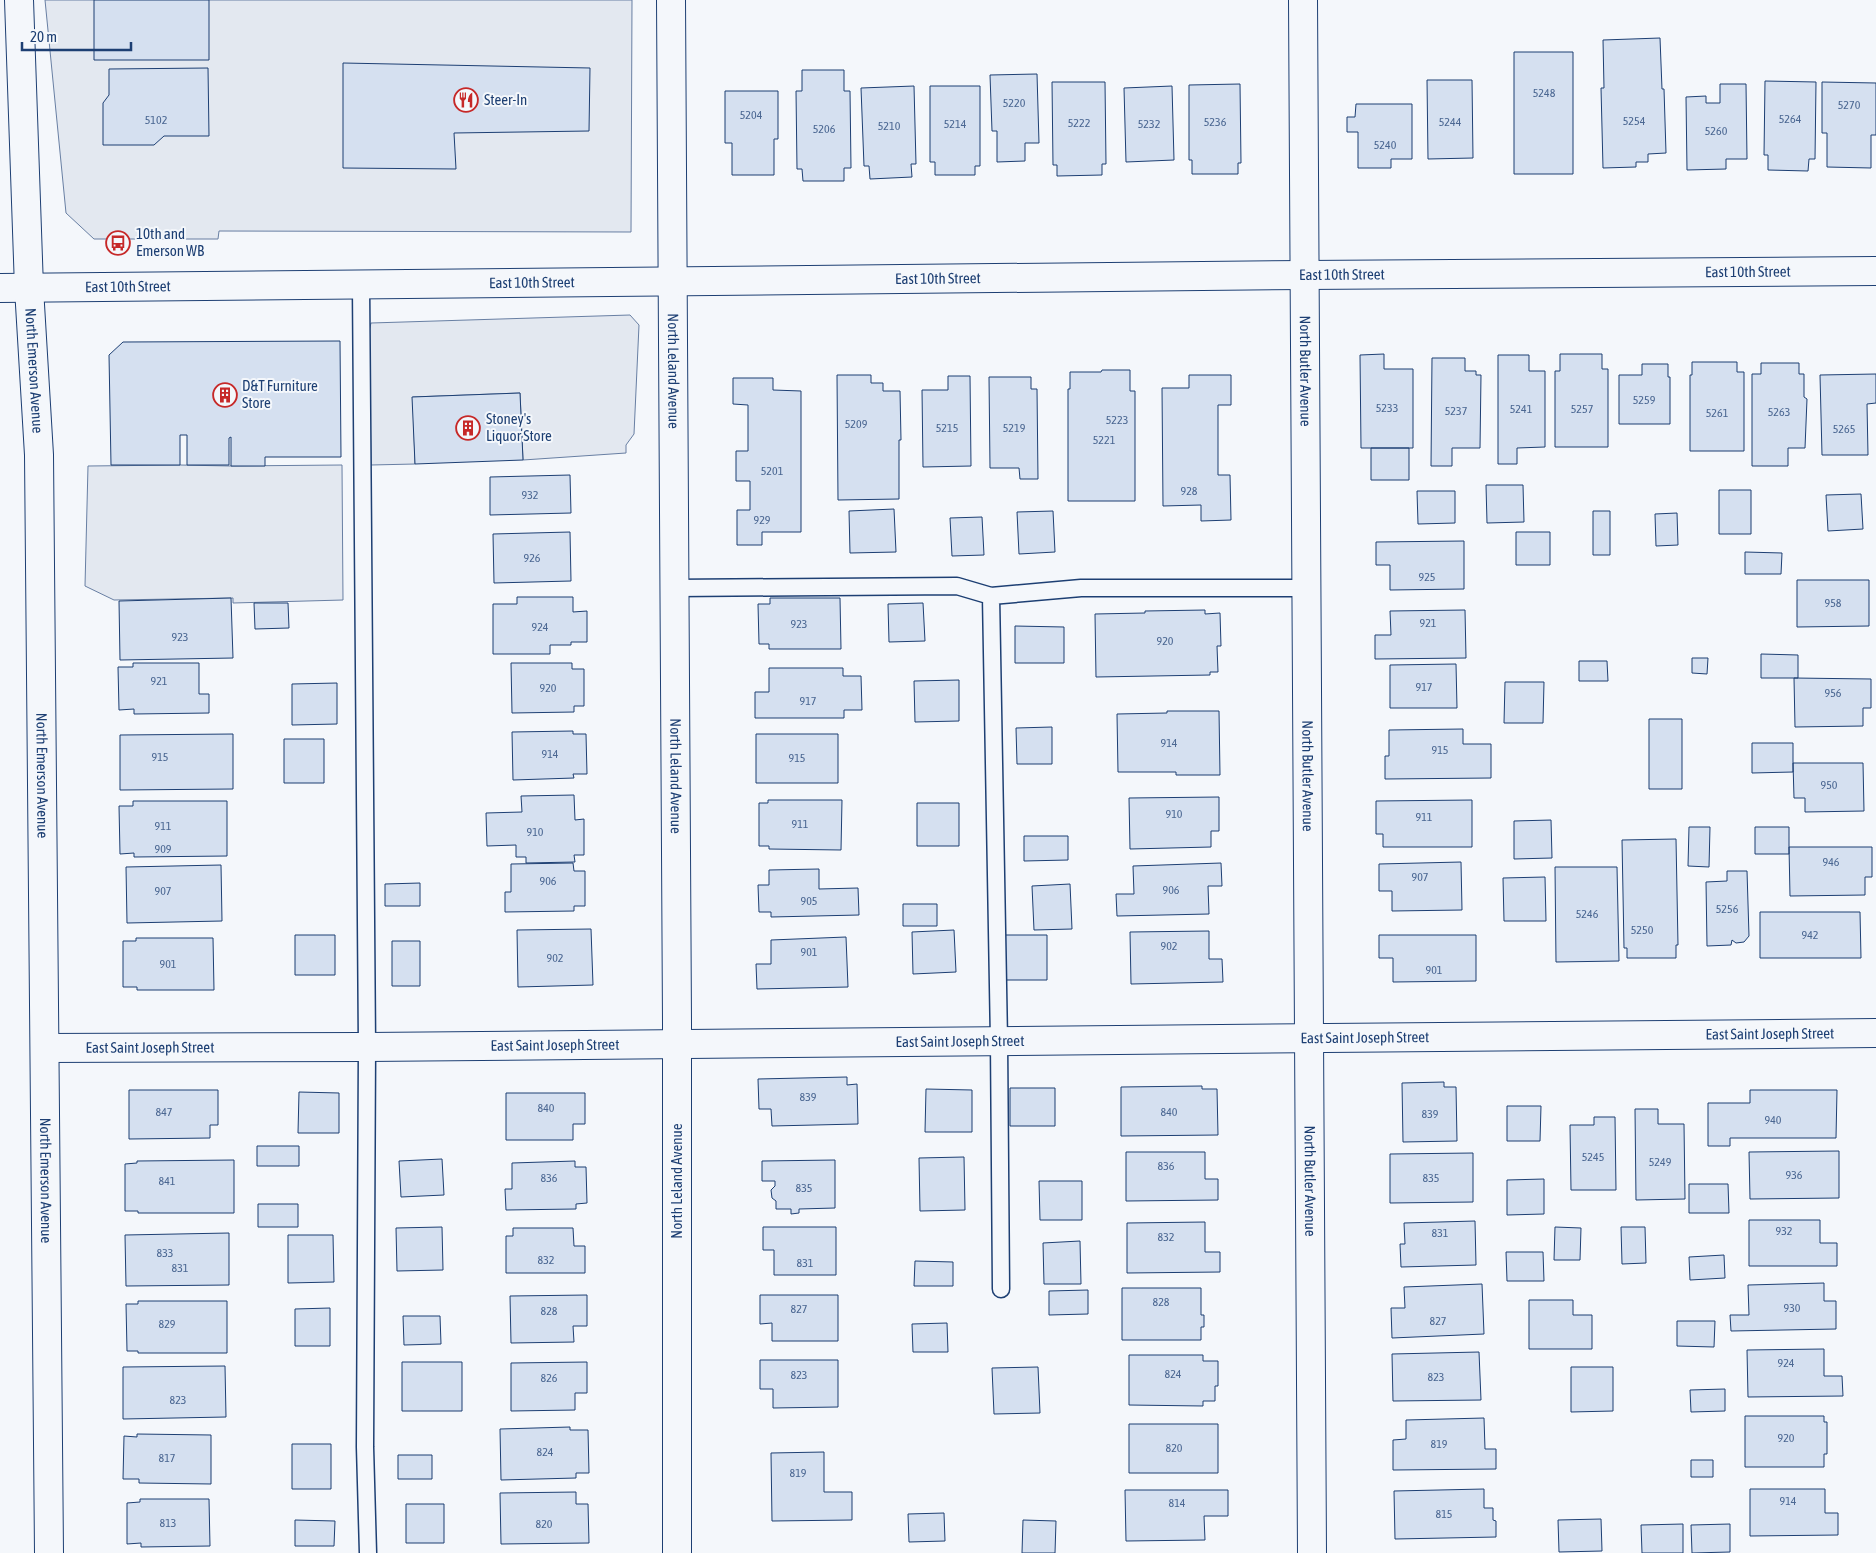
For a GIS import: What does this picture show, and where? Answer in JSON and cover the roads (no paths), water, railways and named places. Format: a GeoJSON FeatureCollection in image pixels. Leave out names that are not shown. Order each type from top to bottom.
{"type":"FeatureCollection","features":[{"type":"Feature","properties":{"kind":"street","name":"North Emerson Avenue"},"geometry":{"type":"LineString","coordinates":[[19,0],[28,288],[39,455],[49,1553]]}},
{"type":"Feature","properties":{"kind":"street","name":"North Leland Avenue"},"geometry":{"type":"LineString","coordinates":[[671,0],[677,1044],[677,1553]]}},
{"type":"Feature","properties":{"kind":"street","name":"North Butler Avenue"},"geometry":{"type":"LineString","coordinates":[[1303,0],[1312,1553]]}},
{"type":"Feature","properties":{"kind":"street","name":"East 10th Street"},"geometry":{"type":"LineString","coordinates":[[0,288],[1876,271]]}},
{"type":"Feature","properties":{"kind":"street","name":"East Saint Joseph Street"},"geometry":{"type":"LineString","coordinates":[[45,1048],[367,1048],[1876,1033]]}},
{"type":"Feature","properties":{"kind":"lane"},"geometry":{"type":"LineString","coordinates":[[361,286],[367,1048],[365,1447],[368,1553]]}},
{"type":"Feature","properties":{"kind":"lane"},"geometry":{"type":"LineString","coordinates":[[674,588],[957,586],[991,596],[1081,588],[1307,588]]}},
{"type":"Feature","properties":{"kind":"lane"},"geometry":{"type":"LineString","coordinates":[[991,596],[1002,1289]]}},
{"type":"Feature","properties":{"kind":"place","name":"Steer-In"},"geometry":{"type":"Point","coordinates":[466,100]}},
{"type":"Feature","properties":{"kind":"place","name":"10th and Emerson WB"},"geometry":{"type":"Point","coordinates":[118,243]}},
{"type":"Feature","properties":{"kind":"place","name":"D&T Furniture Store"},"geometry":{"type":"Point","coordinates":[225,395]}},
{"type":"Feature","properties":{"kind":"place","name":"Stoney's Liquor Store"},"geometry":{"type":"Point","coordinates":[468,428]}}]}
